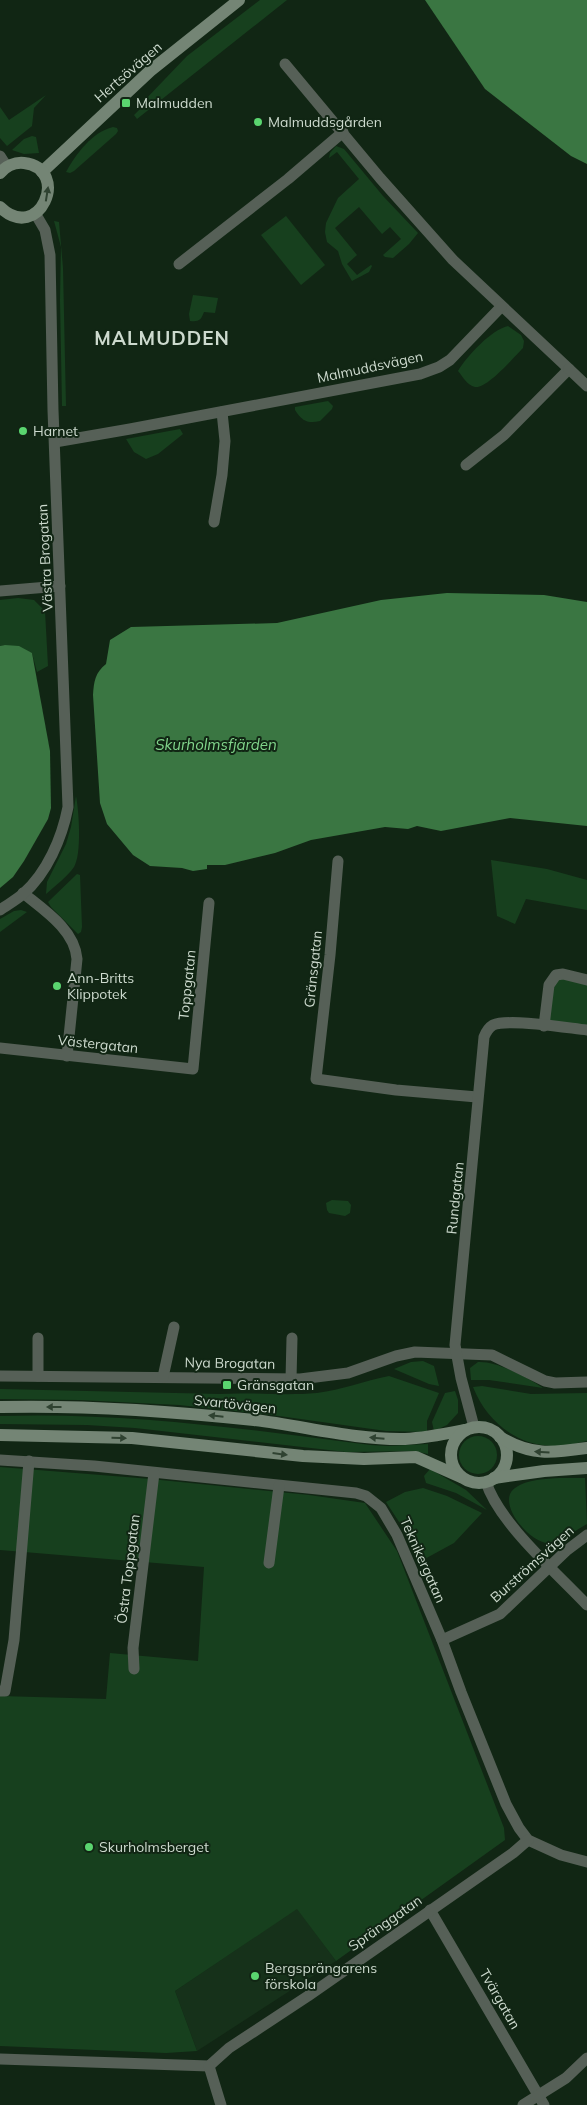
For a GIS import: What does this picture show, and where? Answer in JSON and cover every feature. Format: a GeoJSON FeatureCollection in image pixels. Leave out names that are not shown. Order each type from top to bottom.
{"type":"FeatureCollection","features":[{"type":"Feature","properties":{"kind":"main road","name":"Hertsövägen"},"geometry":{"type":"LineString","coordinates":[[42,172],[150,71],[239,0]]}},
{"type":"Feature","properties":{"kind":"main road"},"geometry":{"type":"LineString","coordinates":[[0,222],[35,213],[45,204],[48,191],[46,178],[42,172],[29,164],[21,162],[2,165]]}},
{"type":"Feature","properties":{"kind":"main road"},"geometry":{"type":"LineString","coordinates":[[0,207],[11,215],[18,217]]}},
{"type":"Feature","properties":{"kind":"main road","name":"Svartövägen"},"geometry":{"type":"LineString","coordinates":[[0,1407],[125,1409],[198,1414],[257,1420],[341,1434],[404,1439],[426,1438],[470,1428]]}},
{"type":"Feature","properties":{"kind":"main road"},"geometry":{"type":"LineString","coordinates":[[461,1477],[452,1466],[450,1453],[456,1438],[470,1428],[487,1428],[512,1444],[532,1451],[559,1452],[587,1448]]}},
{"type":"Feature","properties":{"kind":"main road"},"geometry":{"type":"LineString","coordinates":[[0,1435],[132,1438],[303,1456],[364,1459],[416,1457],[473,1482],[544,1471],[587,1468]]}},
{"type":"Feature","properties":{"kind":"main road"},"geometry":{"type":"LineString","coordinates":[[490,1480],[503,1469],[506,1458],[506,1448],[500,1437]]}},
{"type":"Feature","properties":{"kind":"street"},"geometry":{"type":"LineString","coordinates":[[285,64],[380,178],[454,260],[587,386]]}},
{"type":"Feature","properties":{"kind":"street"},"geometry":{"type":"LineString","coordinates":[[179,264],[288,179],[343,132]]}},
{"type":"Feature","properties":{"kind":"street","name":"Västra Brogatan"},"geometry":{"type":"LineString","coordinates":[[24,893],[49,860],[61,833],[68,807],[50,256],[45,230],[35,213]]}},
{"type":"Feature","properties":{"kind":"street","name":"Malmuddsvägen"},"geometry":{"type":"LineString","coordinates":[[55,442],[420,374],[439,367],[454,356],[501,306]]}},
{"type":"Feature","properties":{"kind":"street"},"geometry":{"type":"LineString","coordinates":[[466,465],[504,435],[569,369]]}},
{"type":"Feature","properties":{"kind":"street"},"geometry":{"type":"LineString","coordinates":[[214,522],[226,441],[222,412]]}},
{"type":"Feature","properties":{"kind":"street"},"geometry":{"type":"LineString","coordinates":[[0,591],[60,586]]}},
{"type":"Feature","properties":{"kind":"street","name":"Gränsgatan"},"geometry":{"type":"LineString","coordinates":[[338,861],[316,1079],[396,1090],[477,1097]]}},
{"type":"Feature","properties":{"kind":"street"},"geometry":{"type":"LineString","coordinates":[[0,910],[24,893],[68,934],[76,949],[77,959],[67,1056]]}},
{"type":"Feature","properties":{"kind":"street","name":"Toppgatan"},"geometry":{"type":"LineString","coordinates":[[194,1069],[209,903]]}},
{"type":"Feature","properties":{"kind":"street"},"geometry":{"type":"LineString","coordinates":[[544,1026],[549,985],[556,975],[563,974],[587,980]]}},
{"type":"Feature","properties":{"kind":"street","name":"Rundgatan"},"geometry":{"type":"LineString","coordinates":[[470,1428],[455,1345],[484,1037],[490,1027],[495,1024],[509,1022],[587,1030]]}},
{"type":"Feature","properties":{"kind":"street","name":"Västergatan"},"geometry":{"type":"LineString","coordinates":[[0,1048],[194,1069]]}},
{"type":"Feature","properties":{"kind":"street"},"geometry":{"type":"LineString","coordinates":[[163,1377],[174,1327]]}},
{"type":"Feature","properties":{"kind":"street"},"geometry":{"type":"LineString","coordinates":[[38,1338],[38,1376]]}},
{"type":"Feature","properties":{"kind":"street"},"geometry":{"type":"LineString","coordinates":[[291,1379],[292,1338]]}},
{"type":"Feature","properties":{"kind":"street","name":"Nya Brogatan"},"geometry":{"type":"LineString","coordinates":[[0,1376],[326,1378],[348,1374],[396,1356],[415,1352],[492,1355],[536,1377],[555,1383],[587,1382]]}},
{"type":"Feature","properties":{"kind":"street","name":"Teknikergatan"},"geometry":{"type":"LineString","coordinates":[[0,1460],[154,1473],[366,1496],[385,1513],[396,1535],[442,1640],[512,1818],[528,1840],[561,1855],[587,1862]]}},
{"type":"Feature","properties":{"kind":"street"},"geometry":{"type":"LineString","coordinates":[[0,1691],[4,1691],[14,1640],[29,1461]]}},
{"type":"Feature","properties":{"kind":"street","name":"Östra Toppgatan"},"geometry":{"type":"LineString","coordinates":[[134,1669],[134,1648],[154,1473]]}},
{"type":"Feature","properties":{"kind":"street"},"geometry":{"type":"LineString","coordinates":[[490,1480],[496,1507],[587,1605]]}},
{"type":"Feature","properties":{"kind":"street"},"geometry":{"type":"LineString","coordinates":[[269,1563],[279,1486]]}},
{"type":"Feature","properties":{"kind":"street","name":"Burströmsvägen"},"geometry":{"type":"LineString","coordinates":[[442,1640],[500,1614],[577,1541],[587,1535]]}},
{"type":"Feature","properties":{"kind":"street","name":"Spränggatan"},"geometry":{"type":"LineString","coordinates":[[209,2066],[229,2048],[308,1996],[513,1853],[528,1840]]}},
{"type":"Feature","properties":{"kind":"street","name":"Tvärgatan"},"geometry":{"type":"LineString","coordinates":[[430,1910],[542,2101]]}},
{"type":"Feature","properties":{"kind":"street"},"geometry":{"type":"LineString","coordinates":[[523,2105],[542,2101],[587,2058]]}},
{"type":"Feature","properties":{"kind":"street"},"geometry":{"type":"LineString","coordinates":[[0,2059],[209,2066],[221,2105]]}},
{"type":"Feature","properties":{"kind":"shaded area"},"geometry":{"type":"Polygon","coordinates":[[[260,0],[287,0],[137,119],[134,115],[143,106],[142,103],[187,56],[260,0]]]}},
{"type":"Feature","properties":{"kind":"shaded area"},"geometry":{"type":"Polygon","coordinates":[[[46,95],[34,108],[32,126],[7,146],[0,138],[0,107],[9,120],[46,95]]]}},
{"type":"Feature","properties":{"kind":"shaded area"},"geometry":{"type":"Polygon","coordinates":[[[113,127],[117,128],[116,134],[74,171],[66,172],[85,145],[98,134],[113,127]]]}},
{"type":"Feature","properties":{"kind":"shaded area"},"geometry":{"type":"Polygon","coordinates":[[[32,136],[36,137],[39,153],[24,154],[12,150],[24,139],[32,136]]]}},
{"type":"Feature","properties":{"kind":"shaded area"},"geometry":{"type":"Polygon","coordinates":[[[336,146],[344,149],[383,196],[418,233],[393,258],[385,257],[383,255],[401,239],[390,227],[382,234],[359,207],[335,228],[357,255],[347,264],[357,275],[372,266],[369,272],[352,281],[342,264],[338,251],[327,242],[325,232],[326,223],[338,198],[359,179],[337,152],[329,158],[330,153],[336,146]]]}},
{"type":"Feature","properties":{"kind":"shaded area"},"geometry":{"type":"Polygon","coordinates":[[[286,216],[325,265],[301,285],[261,235],[286,216]]]}},
{"type":"Feature","properties":{"kind":"shaded area"},"geometry":{"type":"Polygon","coordinates":[[[54,221],[59,222],[63,268],[66,406],[62,406],[61,247],[54,221]]]}},
{"type":"Feature","properties":{"kind":"shaded area"},"geometry":{"type":"Polygon","coordinates":[[[193,295],[218,298],[215,313],[204,312],[199,320],[190,321],[189,314],[193,295]]]}},
{"type":"Feature","properties":{"kind":"shaded area"},"geometry":{"type":"Polygon","coordinates":[[[508,326],[521,335],[524,341],[523,348],[500,372],[486,383],[475,387],[465,381],[458,371],[467,358],[487,338],[501,328],[508,326]]]}},
{"type":"Feature","properties":{"kind":"shaded area"},"geometry":{"type":"Polygon","coordinates":[[[328,401],[333,406],[332,409],[320,421],[306,421],[295,410],[295,407],[328,401]]]}},
{"type":"Feature","properties":{"kind":"shaded area"},"geometry":{"type":"Polygon","coordinates":[[[180,429],[183,434],[158,454],[146,459],[134,452],[126,439],[180,429]]]}},
{"type":"Feature","properties":{"kind":"shaded area"},"geometry":{"type":"Polygon","coordinates":[[[18,598],[34,600],[45,611],[48,666],[37,672],[32,653],[5,645],[0,646],[0,600],[18,598]]]}},
{"type":"Feature","properties":{"kind":"shaded area"},"geometry":{"type":"Polygon","coordinates":[[[76,796],[79,832],[77,861],[68,874],[46,894],[47,882],[66,844],[76,796]]]}},
{"type":"Feature","properties":{"kind":"shaded area"},"geometry":{"type":"Polygon","coordinates":[[[491,860],[547,869],[587,880],[587,910],[526,899],[515,924],[497,916],[491,860]]]}},
{"type":"Feature","properties":{"kind":"shaded area"},"geometry":{"type":"Polygon","coordinates":[[[77,874],[80,875],[82,927],[81,932],[78,934],[48,902],[77,874]]]}},
{"type":"Feature","properties":{"kind":"shaded area"},"geometry":{"type":"Polygon","coordinates":[[[21,910],[27,912],[0,932],[0,919],[14,911],[21,910]]]}},
{"type":"Feature","properties":{"kind":"shaded area"},"geometry":{"type":"Polygon","coordinates":[[[557,976],[587,981],[587,1030],[544,1026],[557,976]]]}},
{"type":"Feature","properties":{"kind":"shaded area"},"geometry":{"type":"Polygon","coordinates":[[[332,1200],[348,1201],[351,1205],[350,1213],[345,1216],[329,1213],[326,1203],[332,1200]]]}},
{"type":"Feature","properties":{"kind":"shaded area"},"geometry":{"type":"Polygon","coordinates":[[[423,1361],[434,1366],[439,1386],[429,1384],[394,1369],[411,1362],[423,1361]]]}},
{"type":"Feature","properties":{"kind":"shaded area"},"geometry":{"type":"Polygon","coordinates":[[[478,1362],[486,1362],[503,1367],[543,1388],[489,1380],[471,1380],[470,1368],[478,1362]]]}},
{"type":"Feature","properties":{"kind":"shaded area"},"geometry":{"type":"Polygon","coordinates":[[[389,1376],[439,1393],[427,1421],[427,1432],[386,1431],[272,1415],[179,1405],[79,1400],[0,1399],[0,1389],[305,1394],[335,1390],[389,1376]]]}},
{"type":"Feature","properties":{"kind":"shaded area"},"geometry":{"type":"Polygon","coordinates":[[[482,1386],[531,1394],[587,1393],[587,1441],[552,1446],[539,1445],[514,1436],[494,1420],[486,1410],[473,1387],[482,1386]]]}},
{"type":"Feature","properties":{"kind":"shaded area"},"geometry":{"type":"Polygon","coordinates":[[[455,1391],[458,1400],[458,1413],[447,1425],[434,1431],[432,1422],[445,1393],[455,1391]]]}},
{"type":"Feature","properties":{"kind":"shaded area"},"geometry":{"type":"Polygon","coordinates":[[[47,1415],[140,1419],[370,1445],[428,1444],[428,1454],[414,1451],[346,1452],[135,1428],[87,1425],[0,1424],[0,1416],[47,1415]]]}},
{"type":"Feature","properties":{"kind":"shaded area"},"geometry":{"type":"Polygon","coordinates":[[[478,1436],[485,1437],[491,1442],[496,1448],[496,1462],[491,1468],[485,1473],[478,1474],[471,1473],[465,1468],[460,1462],[459,1455],[460,1448],[465,1442],[471,1437],[478,1436]]]}},
{"type":"Feature","properties":{"kind":"shaded area"},"geometry":{"type":"Polygon","coordinates":[[[0,1467],[151,1479],[309,1495],[365,1503],[397,1551],[504,1828],[505,1840],[336,1961],[297,1909],[175,1991],[197,2051],[166,2053],[0,2046],[0,1696],[106,1699],[110,1653],[198,1661],[204,1567],[0,1550],[0,1467]]]}},
{"type":"Feature","properties":{"kind":"shaded area"},"geometry":{"type":"Polygon","coordinates":[[[430,1469],[466,1490],[487,1510],[456,1493],[426,1483],[424,1476],[430,1469]]]}},
{"type":"Feature","properties":{"kind":"shaded area"},"geometry":{"type":"Polygon","coordinates":[[[560,1478],[585,1478],[587,1524],[549,1543],[533,1537],[517,1521],[509,1503],[510,1494],[515,1488],[525,1483],[560,1478]]]}},
{"type":"Feature","properties":{"kind":"shaded area"},"geometry":{"type":"Polygon","coordinates":[[[423,1488],[447,1496],[482,1513],[454,1543],[421,1561],[405,1531],[386,1502],[405,1492],[423,1488]]]}},
{"type":"Feature","properties":{"kind":"shaded area","name":"Bergsprängarens förskola"},"geometry":{"type":"Polygon","coordinates":[[[297,1908],[336,1961],[197,2051],[175,1991],[297,1908]]]}},
{"type":"Feature","properties":{"kind":"water"},"geometry":{"type":"Polygon","coordinates":[[[425,0],[587,0],[587,164],[571,156],[485,89],[425,0]]]}},
{"type":"Feature","properties":{"kind":"water","name":"Skurholmsfjärden"},"geometry":{"type":"Polygon","coordinates":[[[447,593],[544,595],[587,602],[587,826],[510,818],[441,831],[417,826],[408,829],[385,827],[311,840],[275,853],[225,865],[207,865],[207,869],[193,871],[182,868],[150,866],[133,855],[107,824],[100,803],[93,695],[96,678],[99,671],[106,664],[110,640],[131,627],[277,623],[381,600],[447,593]]]}},
{"type":"Feature","properties":{"kind":"water"},"geometry":{"type":"Polygon","coordinates":[[[0,646],[19,646],[32,653],[50,751],[51,808],[48,819],[24,861],[13,877],[0,888],[0,646]]]}},
{"type":"Feature","properties":{"kind":"place","name":"Malmudden"},"geometry":{"type":"Point","coordinates":[126,103]}},
{"type":"Feature","properties":{"kind":"place","name":"Malmuddsgården"},"geometry":{"type":"Point","coordinates":[258,122]}},
{"type":"Feature","properties":{"kind":"place","name":"Harnet"},"geometry":{"type":"Point","coordinates":[23,431]}},
{"type":"Feature","properties":{"kind":"place","name":"Ann-Britts Klippotek"},"geometry":{"type":"Point","coordinates":[57,986]}},
{"type":"Feature","properties":{"kind":"place","name":"Gränsgatan"},"geometry":{"type":"Point","coordinates":[227,1385]}},
{"type":"Feature","properties":{"kind":"place","name":"Skurholmsberget"},"geometry":{"type":"Point","coordinates":[89,1847]}},
{"type":"Feature","properties":{"kind":"place","name":"Bergsprängarens förskola"},"geometry":{"type":"Point","coordinates":[255,1976]}},
{"type":"Feature","properties":{"kind":"district","name":"MALMUDDEN"},"geometry":{"type":"Point","coordinates":[162,338]}}]}
